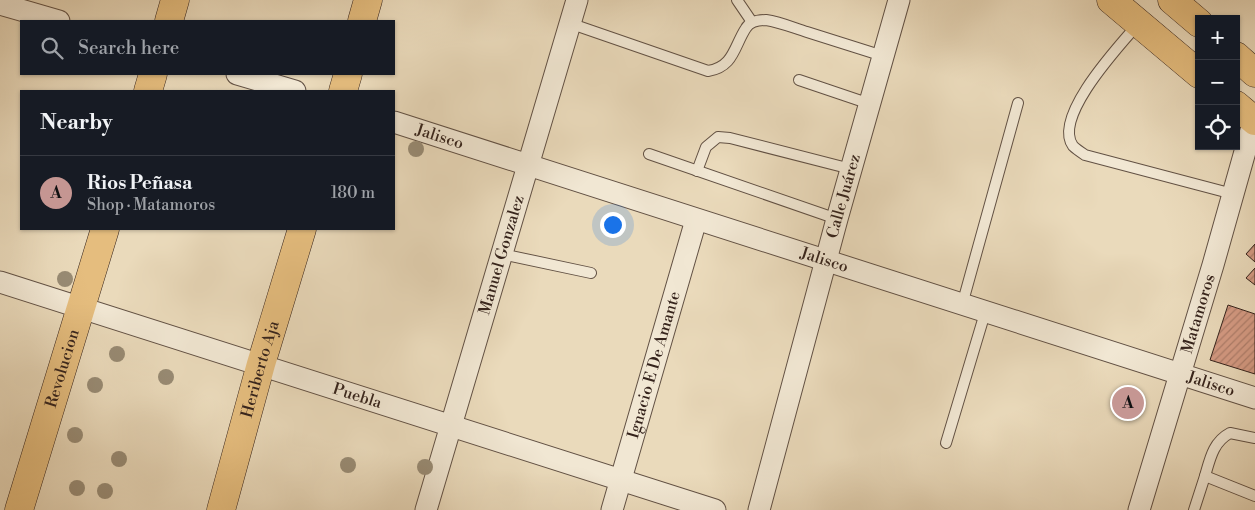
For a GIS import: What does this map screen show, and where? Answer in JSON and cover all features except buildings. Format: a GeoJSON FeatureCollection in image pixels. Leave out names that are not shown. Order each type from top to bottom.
{"type":"FeatureCollection","features":[{"type":"Feature","properties":{"kind":"main road"},"geometry":{"type":"LineString","coordinates":[[169,20],[175,0]]}},
{"type":"Feature","properties":{"kind":"main road"},"geometry":{"type":"LineString","coordinates":[[362,20],[368,0]]}},
{"type":"Feature","properties":{"kind":"main road"},"geometry":{"type":"LineString","coordinates":[[1111,0],[1195,71]]}},
{"type":"Feature","properties":{"kind":"main road"},"geometry":{"type":"LineString","coordinates":[[1172,0],[1195,20]]}},
{"type":"Feature","properties":{"kind":"main road"},"geometry":{"type":"LineString","coordinates":[[1240,59],[1255,72]]}},
{"type":"Feature","properties":{"kind":"main road"},"geometry":{"type":"LineString","coordinates":[[148,90],[153,75]]}},
{"type":"Feature","properties":{"kind":"main road"},"geometry":{"type":"LineString","coordinates":[[343,90],[348,75]]}},
{"type":"Feature","properties":{"kind":"main road","name":"Revolucion"},"geometry":{"type":"LineString","coordinates":[[19,510],[105,230]]}},
{"type":"Feature","properties":{"kind":"main road","name":"Heriberto Aja"},"geometry":{"type":"LineString","coordinates":[[221,510],[261,364],[302,230]]}},
{"type":"Feature","properties":{"kind":"street","name":"Manuel Gonzalez"},"geometry":{"type":"LineString","coordinates":[[426,510],[576,0]]}},
{"type":"Feature","properties":{"kind":"street","name":"Calle Juárez"},"geometry":{"type":"LineString","coordinates":[[759,510],[851,168],[899,0]]}},
{"type":"Feature","properties":{"kind":"street"},"geometry":{"type":"LineString","coordinates":[[0,4],[56,20]]}},
{"type":"Feature","properties":{"kind":"street"},"geometry":{"type":"LineString","coordinates":[[240,75],[292,90]]}},
{"type":"Feature","properties":{"kind":"street","name":"Matamoros"},"geometry":{"type":"LineString","coordinates":[[1139,510],[1232,194],[1250,115]]}},
{"type":"Feature","properties":{"kind":"street","name":"Jalisco"},"geometry":{"type":"LineString","coordinates":[[395,122],[1255,398]]}},
{"type":"Feature","properties":{"kind":"street","name":"Ignacio E De Amante"},"geometry":{"type":"LineString","coordinates":[[612,510],[696,220]]}},
{"type":"Feature","properties":{"kind":"street","name":"Puebla"},"geometry":{"type":"LineString","coordinates":[[0,282],[715,510]]}},
{"type":"Feature","properties":{"kind":"lane"},"geometry":{"type":"LineString","coordinates":[[736,0],[752,22]]}},
{"type":"Feature","properties":{"kind":"lane"},"geometry":{"type":"LineString","coordinates":[[570,23],[708,71],[718,69],[732,58],[746,27],[752,22],[766,20],[884,56]]}},
{"type":"Feature","properties":{"kind":"lane"},"geometry":{"type":"LineString","coordinates":[[1138,23],[1101,68],[1078,100],[1069,129],[1072,145],[1085,156],[1232,194]]}},
{"type":"Feature","properties":{"kind":"lane"},"geometry":{"type":"LineString","coordinates":[[799,80],[870,104]]}},
{"type":"Feature","properties":{"kind":"lane"},"geometry":{"type":"LineString","coordinates":[[962,305],[1018,103]]}},
{"type":"Feature","properties":{"kind":"lane"},"geometry":{"type":"LineString","coordinates":[[697,171],[706,147],[718,137],[730,138],[851,168]]}},
{"type":"Feature","properties":{"kind":"lane"},"geometry":{"type":"LineString","coordinates":[[649,154],[837,219]]}},
{"type":"Feature","properties":{"kind":"lane"},"geometry":{"type":"LineString","coordinates":[[502,254],[591,274]]}},
{"type":"Feature","properties":{"kind":"lane"},"geometry":{"type":"LineString","coordinates":[[946,443],[985,313]]}},
{"type":"Feature","properties":{"kind":"lane"},"geometry":{"type":"LineString","coordinates":[[1194,510],[1214,449],[1222,437],[1230,433],[1255,438]]}},
{"type":"Feature","properties":{"kind":"lane"},"geometry":{"type":"LineString","coordinates":[[1205,476],[1255,496]]}},
{"type":"Feature","properties":{"kind":"place","name":"Rios Peñasa"},"geometry":{"type":"Point","coordinates":[1128,403]}}]}
